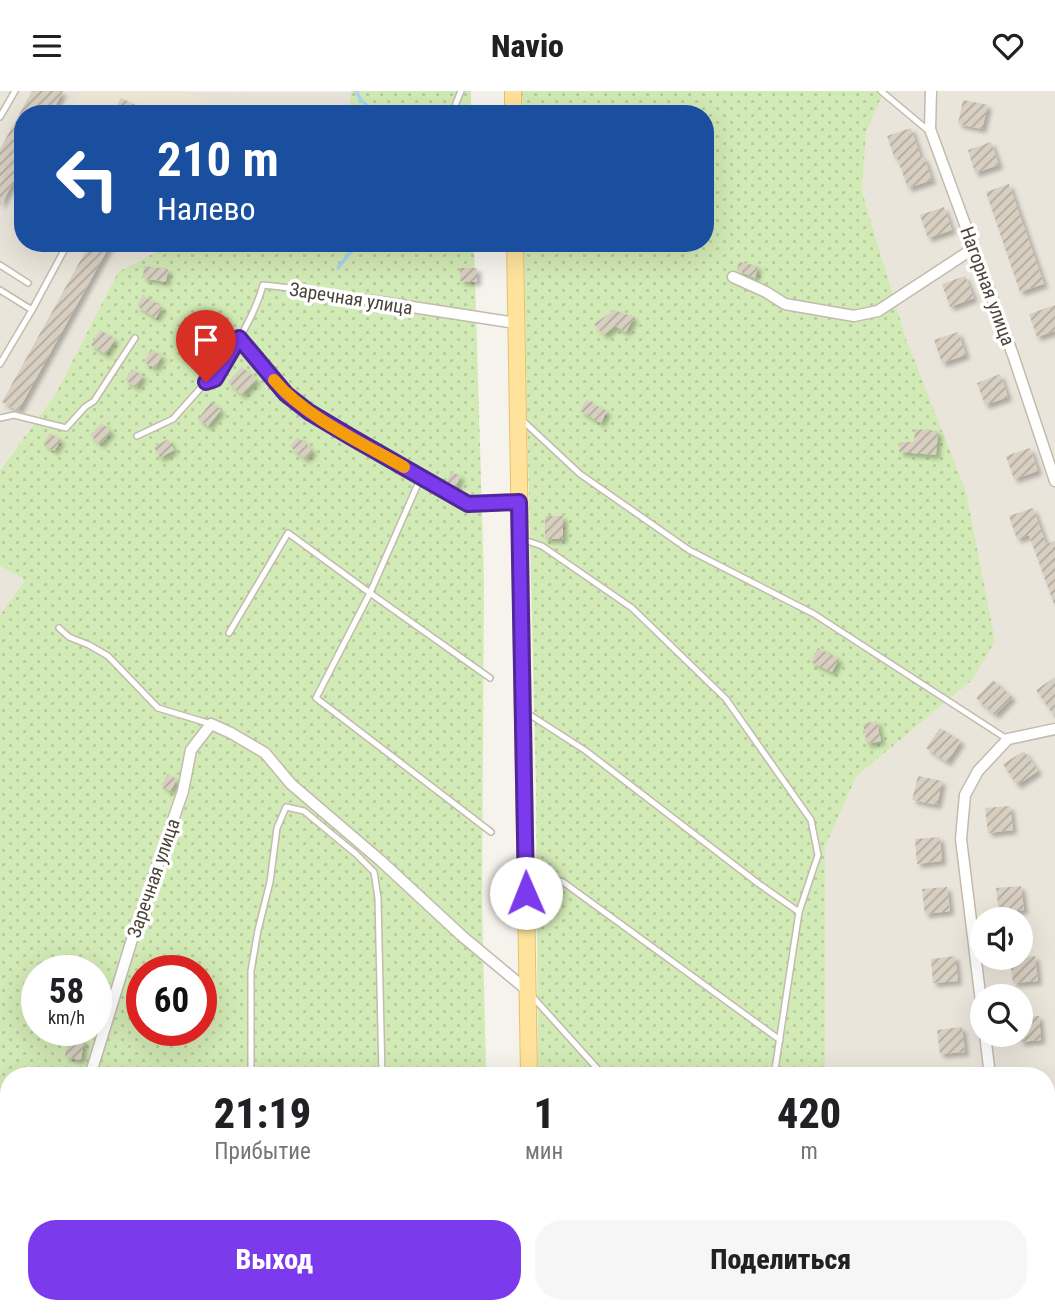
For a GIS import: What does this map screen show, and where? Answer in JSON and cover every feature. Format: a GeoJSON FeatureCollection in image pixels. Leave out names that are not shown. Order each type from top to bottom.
{"type":"FeatureCollection","features":[{"type":"Feature","properties":{"kind":"main road"},"geometry":{"type":"LineString","coordinates":[[515,252],[529,1067]]}},
{"type":"Feature","properties":{"kind":"street","name":"Нагорная улица"},"geometry":{"type":"LineString","coordinates":[[931,91],[930,129],[1013,355],[1055,481]]}},
{"type":"Feature","properties":{"kind":"street"},"geometry":{"type":"LineString","coordinates":[[733,277],[785,304],[854,316],[878,311],[974,249]]}},
{"type":"Feature","properties":{"kind":"street","name":"Заречная улица"},"geometry":{"type":"LineString","coordinates":[[367,300],[516,323]]}},
{"type":"Feature","properties":{"kind":"street"},"geometry":{"type":"LineString","coordinates":[[211,724],[232,733],[265,754],[291,784],[528,991]]}},
{"type":"Feature","properties":{"kind":"street","name":"Заречная улица"},"geometry":{"type":"LineString","coordinates":[[93,1067],[134,933],[183,792],[191,750],[211,724]]}},
{"type":"Feature","properties":{"kind":"street"},"geometry":{"type":"LineString","coordinates":[[979,984],[961,839],[965,795],[978,771],[1008,739],[1055,729]]}},
{"type":"Feature","properties":{"kind":"street"},"geometry":{"type":"LineString","coordinates":[[987,1047],[989,1067]]}},
{"type":"Feature","properties":{"kind":"lane"},"geometry":{"type":"LineString","coordinates":[[0,117],[15,91]]}},
{"type":"Feature","properties":{"kind":"lane"},"geometry":{"type":"LineString","coordinates":[[881,91],[932,134]]}},
{"type":"Feature","properties":{"kind":"lane"},"geometry":{"type":"LineString","coordinates":[[0,365],[63,252]]}},
{"type":"Feature","properties":{"kind":"lane"},"geometry":{"type":"LineString","coordinates":[[0,265],[29,283]]}},
{"type":"Feature","properties":{"kind":"lane","name":"Заречная улица"},"geometry":{"type":"LineString","coordinates":[[137,436],[173,419],[206,382],[215,379],[239,338],[263,285],[367,300]]}},
{"type":"Feature","properties":{"kind":"lane"},"geometry":{"type":"LineString","coordinates":[[0,290],[32,310]]}},
{"type":"Feature","properties":{"kind":"lane"},"geometry":{"type":"LineString","coordinates":[[0,418],[14,415],[66,428],[94,401],[135,338]]}},
{"type":"Feature","properties":{"kind":"lane"},"geometry":{"type":"LineString","coordinates":[[239,338],[286,394],[309,412],[351,437],[468,504],[519,502]]}},
{"type":"Feature","properties":{"kind":"lane"},"geometry":{"type":"LineString","coordinates":[[518,416],[580,474],[689,550],[814,614],[1008,739]]}},
{"type":"Feature","properties":{"kind":"lane"},"geometry":{"type":"LineString","coordinates":[[421,477],[370,593],[316,698],[491,832]]}},
{"type":"Feature","properties":{"kind":"lane"},"geometry":{"type":"LineString","coordinates":[[229,633],[288,533],[491,678]]}},
{"type":"Feature","properties":{"kind":"lane"},"geometry":{"type":"LineString","coordinates":[[521,539],[542,546],[632,608],[726,699],[811,820],[818,855],[799,912],[776,1067]]}},
{"type":"Feature","properties":{"kind":"lane"},"geometry":{"type":"LineString","coordinates":[[59,628],[69,637],[108,656],[158,708],[211,724]]}},
{"type":"Feature","properties":{"kind":"lane"},"geometry":{"type":"LineString","coordinates":[[522,709],[586,751],[799,912]]}},
{"type":"Feature","properties":{"kind":"lane"},"geometry":{"type":"LineString","coordinates":[[251,1067],[251,971],[270,882],[277,828],[286,807],[304,811],[374,871],[378,898],[382,1067]]}},
{"type":"Feature","properties":{"kind":"lane"},"geometry":{"type":"LineString","coordinates":[[525,869],[563,882],[780,1040]]}},
{"type":"Feature","properties":{"kind":"lane"},"geometry":{"type":"LineString","coordinates":[[528,991],[596,1067]]}},
{"type":"Feature","properties":{"kind":"shaded area"},"geometry":{"type":"Polygon","coordinates":[[[0,91],[352,92],[350,105],[14,105],[14,252],[157,252],[118,272],[55,395],[0,469],[0,91]]]}},
{"type":"Feature","properties":{"kind":"shaded area"},"geometry":{"type":"Polygon","coordinates":[[[80,91],[184,91],[210,105],[73,105],[80,91]]]}},
{"type":"Feature","properties":{"kind":"shaded area"},"geometry":{"type":"Polygon","coordinates":[[[884,91],[1055,91],[1055,1067],[825,1067],[825,847],[856,777],[972,680],[906,339],[862,191],[866,133],[884,91]]]}},
{"type":"Feature","properties":{"kind":"shaded area"},"geometry":{"type":"Polygon","coordinates":[[[0,566],[25,580],[0,615],[0,566]]]}},
{"type":"Feature","properties":{"kind":"green space"},"geometry":{"type":"Polygon","coordinates":[[[351,91],[471,91],[471,105],[350,105],[351,91]]]}},
{"type":"Feature","properties":{"kind":"green space"},"geometry":{"type":"Polygon","coordinates":[[[521,91],[884,91],[866,133],[862,191],[906,339],[966,492],[995,641],[972,680],[856,777],[825,847],[825,1067],[538,1067],[536,786],[524,252],[714,252],[714,105],[522,105],[521,91]]]}},
{"type":"Feature","properties":{"kind":"green space"},"geometry":{"type":"Polygon","coordinates":[[[157,252],[474,252],[484,582],[482,898],[486,1067],[0,1067],[0,615],[25,580],[0,566],[0,470],[55,395],[118,272],[157,252]]]}},
{"type":"Feature","properties":{"kind":"building"},"geometry":{"type":"Polygon","coordinates":[[[32,91],[63,91],[56,105],[24,105],[32,91]]]}},
{"type":"Feature","properties":{"kind":"building"},"geometry":{"type":"Polygon","coordinates":[[[121,98],[135,105],[118,105],[121,98]]]}},
{"type":"Feature","properties":{"kind":"building"},"geometry":{"type":"Polygon","coordinates":[[[963,100],[988,105],[982,129],[958,124],[963,100]]]}},
{"type":"Feature","properties":{"kind":"building"},"geometry":{"type":"Polygon","coordinates":[[[14,124],[14,181],[0,206],[0,149],[14,124]]]}},
{"type":"Feature","properties":{"kind":"building"},"geometry":{"type":"Polygon","coordinates":[[[911,128],[932,180],[908,188],[887,136],[911,128]]]}},
{"type":"Feature","properties":{"kind":"building"},"geometry":{"type":"Polygon","coordinates":[[[991,142],[999,165],[975,173],[968,150],[991,142]]]}},
{"type":"Feature","properties":{"kind":"building"},"geometry":{"type":"Polygon","coordinates":[[[1009,184],[1044,284],[1020,292],[986,192],[1009,184]]]}},
{"type":"Feature","properties":{"kind":"building"},"geometry":{"type":"Polygon","coordinates":[[[944,207],[952,230],[928,238],[920,215],[944,207]]]}},
{"type":"Feature","properties":{"kind":"building"},"geometry":{"type":"Polygon","coordinates":[[[85,252],[106,252],[18,411],[2,402],[85,252]]]}},
{"type":"Feature","properties":{"kind":"building"},"geometry":{"type":"Polygon","coordinates":[[[739,262],[758,266],[755,278],[737,270],[739,262]]]}},
{"type":"Feature","properties":{"kind":"building"},"geometry":{"type":"Polygon","coordinates":[[[144,266],[168,269],[166,282],[143,278],[144,266]]]}},
{"type":"Feature","properties":{"kind":"building"},"geometry":{"type":"Polygon","coordinates":[[[460,268],[477,268],[477,282],[460,281],[460,268]]]}},
{"type":"Feature","properties":{"kind":"building"},"geometry":{"type":"Polygon","coordinates":[[[965,276],[974,298],[950,307],[942,284],[965,276]]]}},
{"type":"Feature","properties":{"kind":"building"},"geometry":{"type":"Polygon","coordinates":[[[143,295],[162,307],[156,318],[137,306],[143,295]]]}},
{"type":"Feature","properties":{"kind":"building"},"geometry":{"type":"Polygon","coordinates":[[[1055,305],[1055,331],[1037,337],[1029,314],[1055,305]]]}},
{"type":"Feature","properties":{"kind":"building"},"geometry":{"type":"Polygon","coordinates":[[[614,310],[634,317],[626,332],[615,326],[604,335],[594,324],[614,310]]]}},
{"type":"Feature","properties":{"kind":"building"},"geometry":{"type":"Polygon","coordinates":[[[100,330],[115,339],[106,354],[91,345],[100,330]]]}},
{"type":"Feature","properties":{"kind":"building"},"geometry":{"type":"Polygon","coordinates":[[[958,332],[966,355],[942,363],[934,340],[958,332]]]}},
{"type":"Feature","properties":{"kind":"building"},"geometry":{"type":"Polygon","coordinates":[[[151,349],[162,356],[155,368],[144,362],[151,349]]]}},
{"type":"Feature","properties":{"kind":"building"},"geometry":{"type":"Polygon","coordinates":[[[207,352],[215,357],[209,367],[201,362],[207,352]]]}},
{"type":"Feature","properties":{"kind":"building"},"geometry":{"type":"Polygon","coordinates":[[[242,367],[257,380],[242,395],[228,382],[242,367]]]}},
{"type":"Feature","properties":{"kind":"building"},"geometry":{"type":"Polygon","coordinates":[[[132,369],[143,376],[136,387],[125,380],[132,369]]]}},
{"type":"Feature","properties":{"kind":"building"},"geometry":{"type":"Polygon","coordinates":[[[1000,374],[1008,397],[985,405],[977,383],[1000,374]]]}},
{"type":"Feature","properties":{"kind":"building"},"geometry":{"type":"Polygon","coordinates":[[[586,400],[607,411],[601,423],[580,411],[586,400]]]}},
{"type":"Feature","properties":{"kind":"building"},"geometry":{"type":"Polygon","coordinates":[[[211,402],[221,410],[208,426],[198,419],[211,402]]]}},
{"type":"Feature","properties":{"kind":"building"},"geometry":{"type":"Polygon","coordinates":[[[102,423],[111,432],[100,444],[90,435],[102,423]]]}},
{"type":"Feature","properties":{"kind":"building"},"geometry":{"type":"Polygon","coordinates":[[[915,429],[938,431],[936,455],[899,452],[900,442],[914,442],[915,429]]]}},
{"type":"Feature","properties":{"kind":"building"},"geometry":{"type":"Polygon","coordinates":[[[50,433],[61,440],[54,451],[43,443],[50,433]]]}},
{"type":"Feature","properties":{"kind":"building"},"geometry":{"type":"Polygon","coordinates":[[[298,437],[313,451],[305,459],[290,446],[298,437]]]}},
{"type":"Feature","properties":{"kind":"building"},"geometry":{"type":"Polygon","coordinates":[[[168,439],[174,450],[160,458],[154,447],[168,439]]]}},
{"type":"Feature","properties":{"kind":"building"},"geometry":{"type":"Polygon","coordinates":[[[1030,448],[1038,471],[1014,479],[1006,456],[1030,448]]]}},
{"type":"Feature","properties":{"kind":"building"},"geometry":{"type":"Polygon","coordinates":[[[451,472],[461,476],[455,489],[445,485],[451,472]]]}},
{"type":"Feature","properties":{"kind":"building"},"geometry":{"type":"Polygon","coordinates":[[[1033,508],[1046,544],[1055,541],[1055,604],[1029,535],[1017,539],[1009,516],[1033,508]]]}},
{"type":"Feature","properties":{"kind":"building"},"geometry":{"type":"Polygon","coordinates":[[[545,516],[563,516],[563,539],[545,539],[545,516]]]}},
{"type":"Feature","properties":{"kind":"building"},"geometry":{"type":"Polygon","coordinates":[[[818,648],[839,659],[832,672],[811,662],[818,648]]]}},
{"type":"Feature","properties":{"kind":"building"},"geometry":{"type":"Polygon","coordinates":[[[1055,677],[1055,717],[1036,690],[1055,677]]]}},
{"type":"Feature","properties":{"kind":"building"},"geometry":{"type":"Polygon","coordinates":[[[993,680],[1012,697],[995,715],[976,698],[993,680]]]}},
{"type":"Feature","properties":{"kind":"building"},"geometry":{"type":"Polygon","coordinates":[[[877,721],[881,741],[867,744],[863,724],[877,721]]]}},
{"type":"Feature","properties":{"kind":"building"},"geometry":{"type":"Polygon","coordinates":[[[940,728],[961,741],[947,762],[926,748],[940,728]]]}},
{"type":"Feature","properties":{"kind":"building"},"geometry":{"type":"Polygon","coordinates":[[[1024,751],[1038,771],[1017,785],[1003,764],[1024,751]]]}},
{"type":"Feature","properties":{"kind":"building"},"geometry":{"type":"Polygon","coordinates":[[[168,774],[177,780],[170,791],[161,785],[168,774]]]}},
{"type":"Feature","properties":{"kind":"building"},"geometry":{"type":"Polygon","coordinates":[[[918,776],[942,781],[937,805],[912,800],[918,776]]]}},
{"type":"Feature","properties":{"kind":"building"},"geometry":{"type":"Polygon","coordinates":[[[1010,806],[1013,830],[988,833],[985,808],[1010,806]]]}},
{"type":"Feature","properties":{"kind":"building"},"geometry":{"type":"Polygon","coordinates":[[[940,837],[942,861],[917,864],[915,839],[940,837]]]}},
{"type":"Feature","properties":{"kind":"building"},"geometry":{"type":"Polygon","coordinates":[[[1021,886],[1024,907],[998,907],[996,888],[1021,886]]]}},
{"type":"Feature","properties":{"kind":"building"},"geometry":{"type":"Polygon","coordinates":[[[947,887],[950,911],[925,914],[922,889],[947,887]]]}},
{"type":"Feature","properties":{"kind":"building"},"geometry":{"type":"Polygon","coordinates":[[[955,956],[958,981],[933,983],[931,959],[955,956]]]}},
{"type":"Feature","properties":{"kind":"building"},"geometry":{"type":"Polygon","coordinates":[[[1033,956],[1038,981],[1013,983],[1011,970],[1033,970],[1033,956]]]}},
{"type":"Feature","properties":{"kind":"building"},"geometry":{"type":"Polygon","coordinates":[[[1033,1016],[1039,1016],[1041,1040],[1033,1041],[1033,1016]]]}},
{"type":"Feature","properties":{"kind":"building"},"geometry":{"type":"Polygon","coordinates":[[[962,1027],[965,1052],[940,1054],[937,1030],[962,1027]]]}},
{"type":"Feature","properties":{"kind":"building"},"geometry":{"type":"Polygon","coordinates":[[[67,1046],[83,1046],[81,1060],[65,1057],[67,1046]]]}},
{"type":"Feature","properties":{"kind":"waterway"},"geometry":{"type":"LineString","coordinates":[[356,91],[366,105]]}},
{"type":"Feature","properties":{"kind":"waterway"},"geometry":{"type":"LineString","coordinates":[[338,268],[351,252]]}},
{"type":"Feature","properties":{"kind":"slow traffic"},"geometry":{"type":"LineString","coordinates":[[274,380],[286,394],[309,412],[404,467]]}},
{"type":"Feature","properties":{"kind":"route"},"geometry":{"type":"LineString","coordinates":[[206,382],[215,379],[239,338],[286,394],[309,412],[351,437],[468,504],[519,502],[526,893]]}}]}
